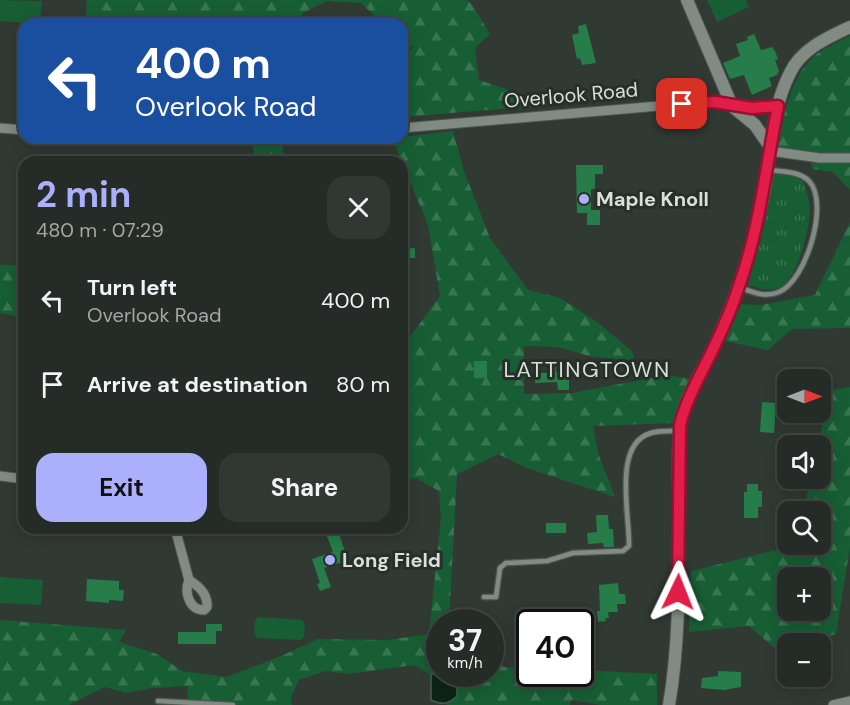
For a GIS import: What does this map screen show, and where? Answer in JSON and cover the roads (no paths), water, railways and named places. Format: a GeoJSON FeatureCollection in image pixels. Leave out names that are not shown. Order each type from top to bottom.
{"type":"FeatureCollection","features":[{"type":"Feature","properties":{"kind":"street"},"geometry":{"type":"LineString","coordinates":[[687,0],[732,106],[754,125],[770,150],[820,158],[850,158]]}},
{"type":"Feature","properties":{"kind":"street"},"geometry":{"type":"LineString","coordinates":[[669,705],[679,571],[679,431],[687,403],[716,344],[751,248],[778,106],[790,72],[811,48],[850,27]]}},
{"type":"Feature","properties":{"kind":"street","name":"Overlook Road"},"geometry":{"type":"LineString","coordinates":[[408,127],[715,102],[752,108],[778,106]]}},
{"type":"Feature","properties":{"kind":"street"},"geometry":{"type":"LineString","coordinates":[[0,128],[18,130]]}},
{"type":"Feature","properties":{"kind":"street"},"geometry":{"type":"LineString","coordinates":[[0,476],[18,478]]}},
{"type":"Feature","properties":{"kind":"street"},"geometry":{"type":"LineString","coordinates":[[177,534],[189,580]]}},
{"type":"Feature","properties":{"kind":"street"},"geometry":{"type":"LineString","coordinates":[[833,705],[850,701]]}},
{"type":"Feature","properties":{"kind":"lane"},"geometry":{"type":"LineString","coordinates":[[739,286],[762,295],[774,294],[786,288],[801,267],[813,234],[817,211],[815,191],[811,183],[800,175],[767,170]]}},
{"type":"Feature","properties":{"kind":"lane"},"geometry":{"type":"LineString","coordinates":[[484,597],[496,597],[500,568],[506,563],[547,561],[573,553],[623,551],[629,546],[626,466],[631,449],[639,438],[652,432],[679,431]]}},
{"type":"Feature","properties":{"kind":"lane"},"geometry":{"type":"LineString","coordinates":[[158,700],[233,705]]}},
{"type":"Feature","properties":{"kind":"place","name":"Maple Knoll"},"geometry":{"type":"Point","coordinates":[584,199]}},
{"type":"Feature","properties":{"kind":"place","name":"Long Field"},"geometry":{"type":"Point","coordinates":[330,560]}},
{"type":"Feature","properties":{"kind":"district","name":"LATTINGTOWN"},"geometry":{"type":"Point","coordinates":[587,369]}}]}
